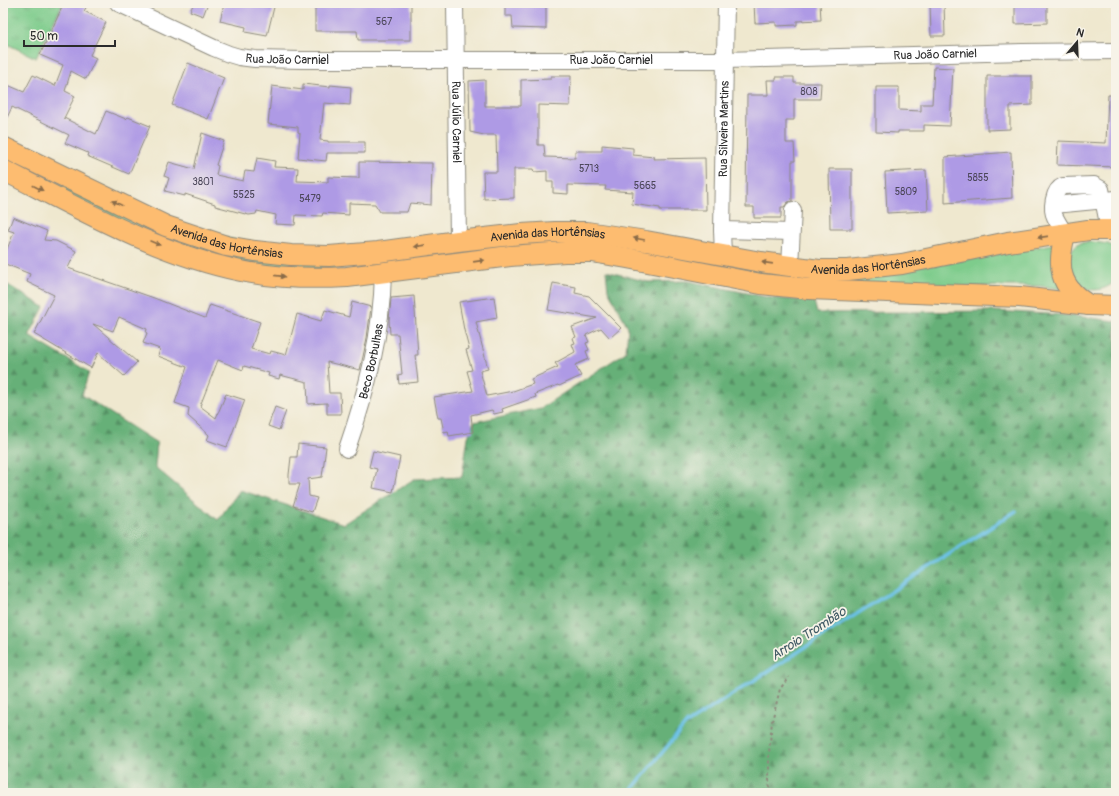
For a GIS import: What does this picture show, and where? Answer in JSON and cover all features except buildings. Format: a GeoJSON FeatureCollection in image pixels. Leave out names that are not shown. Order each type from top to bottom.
{"type":"FeatureCollection","features":[{"type":"Feature","properties":{"kind":"main road","name":"Avenida das Hortênsias"},"geometry":{"type":"LineString","coordinates":[[3,147],[166,226],[234,247],[291,255],[329,256],[378,252],[458,241],[548,232],[587,232],[646,240],[790,266],[819,270],[848,270],[877,268],[902,264],[1008,242],[1065,234],[1114,231]]}},
{"type":"Feature","properties":{"kind":"main road","name":"Avenida das Hortênsias"},"geometry":{"type":"LineString","coordinates":[[3,170],[107,223],[174,252],[241,271],[282,277],[347,277],[510,256],[565,252],[592,252],[762,284],[809,289],[1020,297],[1107,304]]}},
{"type":"Feature","properties":{"kind":"main road"},"geometry":{"type":"LineString","coordinates":[[1065,234],[1060,258],[1061,267],[1063,277],[1073,294],[1107,304]]}},
{"type":"Feature","properties":{"kind":"main road"},"geometry":{"type":"LineString","coordinates":[[347,277],[376,267],[443,256],[453,252],[457,248],[458,241]]}},
{"type":"Feature","properties":{"kind":"street","name":"Rua João Carniel"},"geometry":{"type":"LineString","coordinates":[[118,3],[214,48],[239,57],[302,60],[726,60],[1116,51]]}},
{"type":"Feature","properties":{"kind":"street","name":"Rua Júlio Carniel"},"geometry":{"type":"LineString","coordinates":[[455,3],[458,241]]}},
{"type":"Feature","properties":{"kind":"street","name":"Rua Silveira Martins"},"geometry":{"type":"LineString","coordinates":[[723,255],[722,230],[726,3]]}},
{"type":"Feature","properties":{"kind":"street"},"geometry":{"type":"LineString","coordinates":[[1065,234],[1055,217],[1054,205],[1056,192],[1059,187],[1063,186],[1094,185],[1101,189],[1110,200],[1114,231]]}},
{"type":"Feature","properties":{"kind":"street"},"geometry":{"type":"LineString","coordinates":[[790,266],[792,210]]}},
{"type":"Feature","properties":{"kind":"street"},"geometry":{"type":"LineString","coordinates":[[722,230],[791,232]]}},
{"type":"Feature","properties":{"kind":"street","name":"Beco Borbulhas"},"geometry":{"type":"LineString","coordinates":[[347,449],[363,403],[375,355],[383,272]]}},
{"type":"Feature","properties":{"kind":"path"},"geometry":{"type":"LineString","coordinates":[[772,793],[769,784],[769,753],[772,721],[780,689],[789,677]]}},
{"type":"Feature","properties":{"kind":"green space"},"geometry":{"type":"Polygon","coordinates":[[[3,3],[63,3],[36,58],[3,42],[3,3]]]}},
{"type":"Feature","properties":{"kind":"green space"},"geometry":{"type":"Polygon","coordinates":[[[3,155],[111,210],[335,264],[353,264],[330,270],[300,270],[244,263],[167,241],[3,163],[3,155]]]}},
{"type":"Feature","properties":{"kind":"green space"},"geometry":{"type":"Polygon","coordinates":[[[536,240],[589,240],[743,267],[937,265],[1059,243],[1062,289],[1040,286],[904,288],[774,278],[634,251],[455,255],[465,248],[536,240]]]}},
{"type":"Feature","properties":{"kind":"green space"},"geometry":{"type":"Polygon","coordinates":[[[1094,242],[1108,244],[1116,248],[1116,280],[1106,287],[1094,290],[1082,287],[1077,283],[1071,274],[1069,260],[1072,250],[1078,244],[1094,242]]]}},
{"type":"Feature","properties":{"kind":"green space"},"geometry":{"type":"Polygon","coordinates":[[[606,271],[648,282],[688,281],[771,298],[814,301],[817,313],[993,311],[1065,315],[1116,321],[1116,793],[3,793],[3,282],[44,307],[29,336],[89,372],[82,395],[157,443],[155,467],[218,520],[240,490],[344,524],[414,479],[462,477],[468,437],[474,422],[541,408],[626,352],[628,327],[608,290],[606,271]]]}},
{"type":"Feature","properties":{"kind":"waterway","name":"Arroio Trombão"},"geometry":{"type":"LineString","coordinates":[[629,793],[685,725],[1016,511]]}}]}
